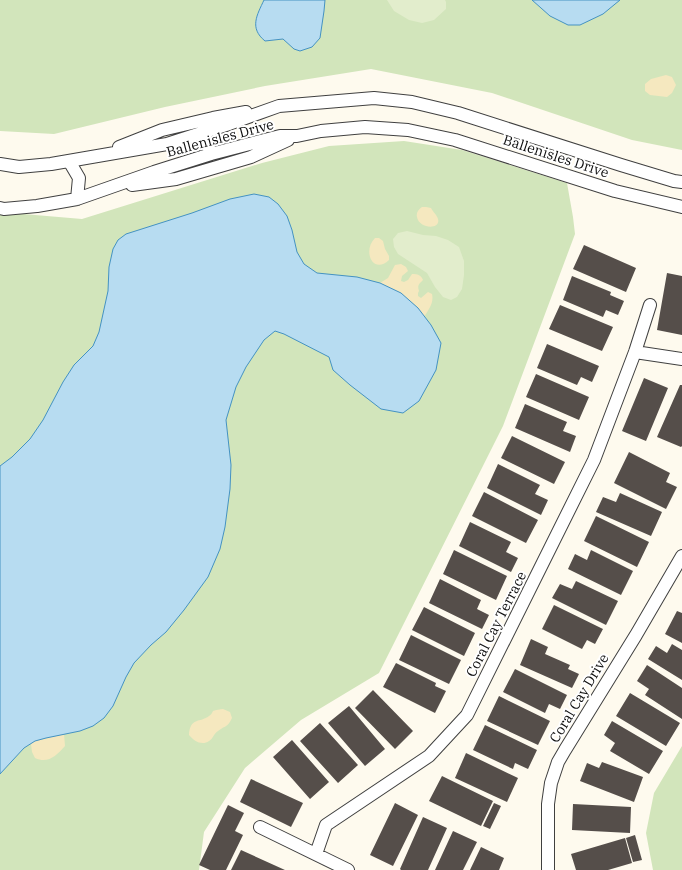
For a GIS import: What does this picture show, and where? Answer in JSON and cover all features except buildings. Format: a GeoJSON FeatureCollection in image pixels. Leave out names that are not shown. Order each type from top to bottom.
{"type":"FeatureCollection","features":[{"type":"Feature","properties":{"kind":"street","name":"Ballenisles Drive"},"geometry":{"type":"LineString","coordinates":[[0,164],[19,167],[51,164],[167,144],[278,106],[374,98],[412,102],[458,113],[621,165],[682,182]]}},
{"type":"Feature","properties":{"kind":"street"},"geometry":{"type":"LineString","coordinates":[[94,156],[162,130],[212,118],[278,106]]}},
{"type":"Feature","properties":{"kind":"street","name":"Ballenisles Drive"},"geometry":{"type":"LineString","coordinates":[[0,208],[4,209],[36,206],[77,199],[211,154],[280,136],[297,136],[321,131],[365,127],[408,130],[454,140],[615,191],[682,207]]}},
{"type":"Feature","properties":{"kind":"street"},"geometry":{"type":"LineString","coordinates":[[203,132],[211,154]]}},
{"type":"Feature","properties":{"kind":"street"},"geometry":{"type":"LineString","coordinates":[[104,189],[176,179],[251,157],[297,136]]}},
{"type":"Feature","properties":{"kind":"street"},"geometry":{"type":"LineString","coordinates":[[69,161],[79,178],[77,199]]}},
{"type":"Feature","properties":{"kind":"street","name":"Coral Cay Terrace"},"geometry":{"type":"LineString","coordinates":[[316,854],[326,825],[429,756],[467,715],[594,460],[635,352],[650,305]]}},
{"type":"Feature","properties":{"kind":"street"},"geometry":{"type":"LineString","coordinates":[[635,352],[682,359]]}},
{"type":"Feature","properties":{"kind":"street","name":"Coral Cay Drive"},"geometry":{"type":"LineString","coordinates":[[548,870],[548,804],[558,762],[636,635],[682,556]]}},
{"type":"Feature","properties":{"kind":"street"},"geometry":{"type":"LineString","coordinates":[[260,827],[348,870]]}},
{"type":"Feature","properties":{"kind":"green space"},"geometry":{"type":"Polygon","coordinates":[[[0,0],[682,0],[682,150],[632,140],[492,93],[371,69],[265,86],[165,107],[54,134],[0,131],[0,0]]]}},
{"type":"Feature","properties":{"kind":"green space"},"geometry":{"type":"Polygon","coordinates":[[[387,0],[445,0],[446,9],[434,20],[422,23],[409,20],[394,11],[387,0]]]}},
{"type":"Feature","properties":{"kind":"green space"},"geometry":{"type":"Polygon","coordinates":[[[404,141],[462,150],[567,183],[575,234],[503,426],[379,673],[301,720],[245,768],[204,832],[199,870],[0,870],[0,212],[82,219],[262,163],[329,146],[404,141]]]}},
{"type":"Feature","properties":{"kind":"green space"},"geometry":{"type":"Polygon","coordinates":[[[407,231],[423,235],[436,236],[448,240],[459,247],[464,261],[464,275],[462,289],[457,297],[451,300],[443,297],[427,273],[398,254],[394,247],[393,239],[398,233],[407,231]]]}},
{"type":"Feature","properties":{"kind":"green space"},"geometry":{"type":"Polygon","coordinates":[[[682,746],[682,870],[653,870],[646,833],[654,793],[682,746]]]}},
{"type":"Feature","properties":{"kind":"sand"},"geometry":{"type":"Polygon","coordinates":[[[666,75],[672,77],[676,85],[672,93],[667,97],[650,95],[645,91],[645,84],[651,79],[666,75]]]}},
{"type":"Feature","properties":{"kind":"sand"},"geometry":{"type":"Polygon","coordinates":[[[422,207],[431,208],[438,219],[438,223],[436,225],[429,227],[425,226],[419,221],[417,213],[422,207]]]}},
{"type":"Feature","properties":{"kind":"sand"},"geometry":{"type":"Polygon","coordinates":[[[375,238],[379,238],[383,241],[389,256],[389,260],[383,264],[378,265],[374,263],[369,255],[371,243],[375,238]]]}},
{"type":"Feature","properties":{"kind":"sand"},"geometry":{"type":"Polygon","coordinates":[[[401,264],[406,267],[408,271],[402,276],[401,281],[404,282],[408,280],[412,274],[419,275],[423,280],[418,286],[418,296],[421,298],[428,292],[432,294],[432,303],[424,317],[415,305],[405,297],[380,283],[388,278],[395,265],[401,264]]]}},
{"type":"Feature","properties":{"kind":"sand"},"geometry":{"type":"Polygon","coordinates":[[[223,709],[230,712],[232,718],[227,725],[217,732],[210,740],[201,743],[189,735],[191,725],[193,723],[206,718],[213,711],[223,709]]]}},
{"type":"Feature","properties":{"kind":"sand"},"geometry":{"type":"Polygon","coordinates":[[[64,734],[65,746],[55,756],[44,760],[35,758],[32,752],[31,744],[35,741],[64,734]]]}},
{"type":"Feature","properties":{"kind":"water"},"geometry":{"type":"Polygon","coordinates":[[[264,0],[325,0],[320,38],[312,47],[300,51],[294,49],[283,39],[265,41],[257,31],[256,26],[257,16],[264,0]]]}},
{"type":"Feature","properties":{"kind":"water"},"geometry":{"type":"Polygon","coordinates":[[[532,0],[620,0],[603,14],[580,25],[568,25],[550,16],[532,0]]]}},
{"type":"Feature","properties":{"kind":"water"},"geometry":{"type":"Polygon","coordinates":[[[254,194],[269,197],[278,204],[287,216],[297,252],[304,264],[317,273],[357,277],[380,283],[401,293],[418,308],[431,325],[441,343],[436,370],[419,401],[403,413],[381,409],[333,370],[329,357],[284,334],[275,331],[264,340],[246,367],[236,387],[226,420],[231,465],[230,489],[225,527],[220,549],[208,577],[166,632],[134,663],[113,706],[104,718],[93,726],[80,731],[35,741],[24,748],[0,774],[0,466],[12,457],[30,439],[43,420],[63,382],[74,365],[93,346],[99,332],[108,291],[109,267],[113,249],[118,240],[126,234],[230,199],[254,194]]]}}]}
